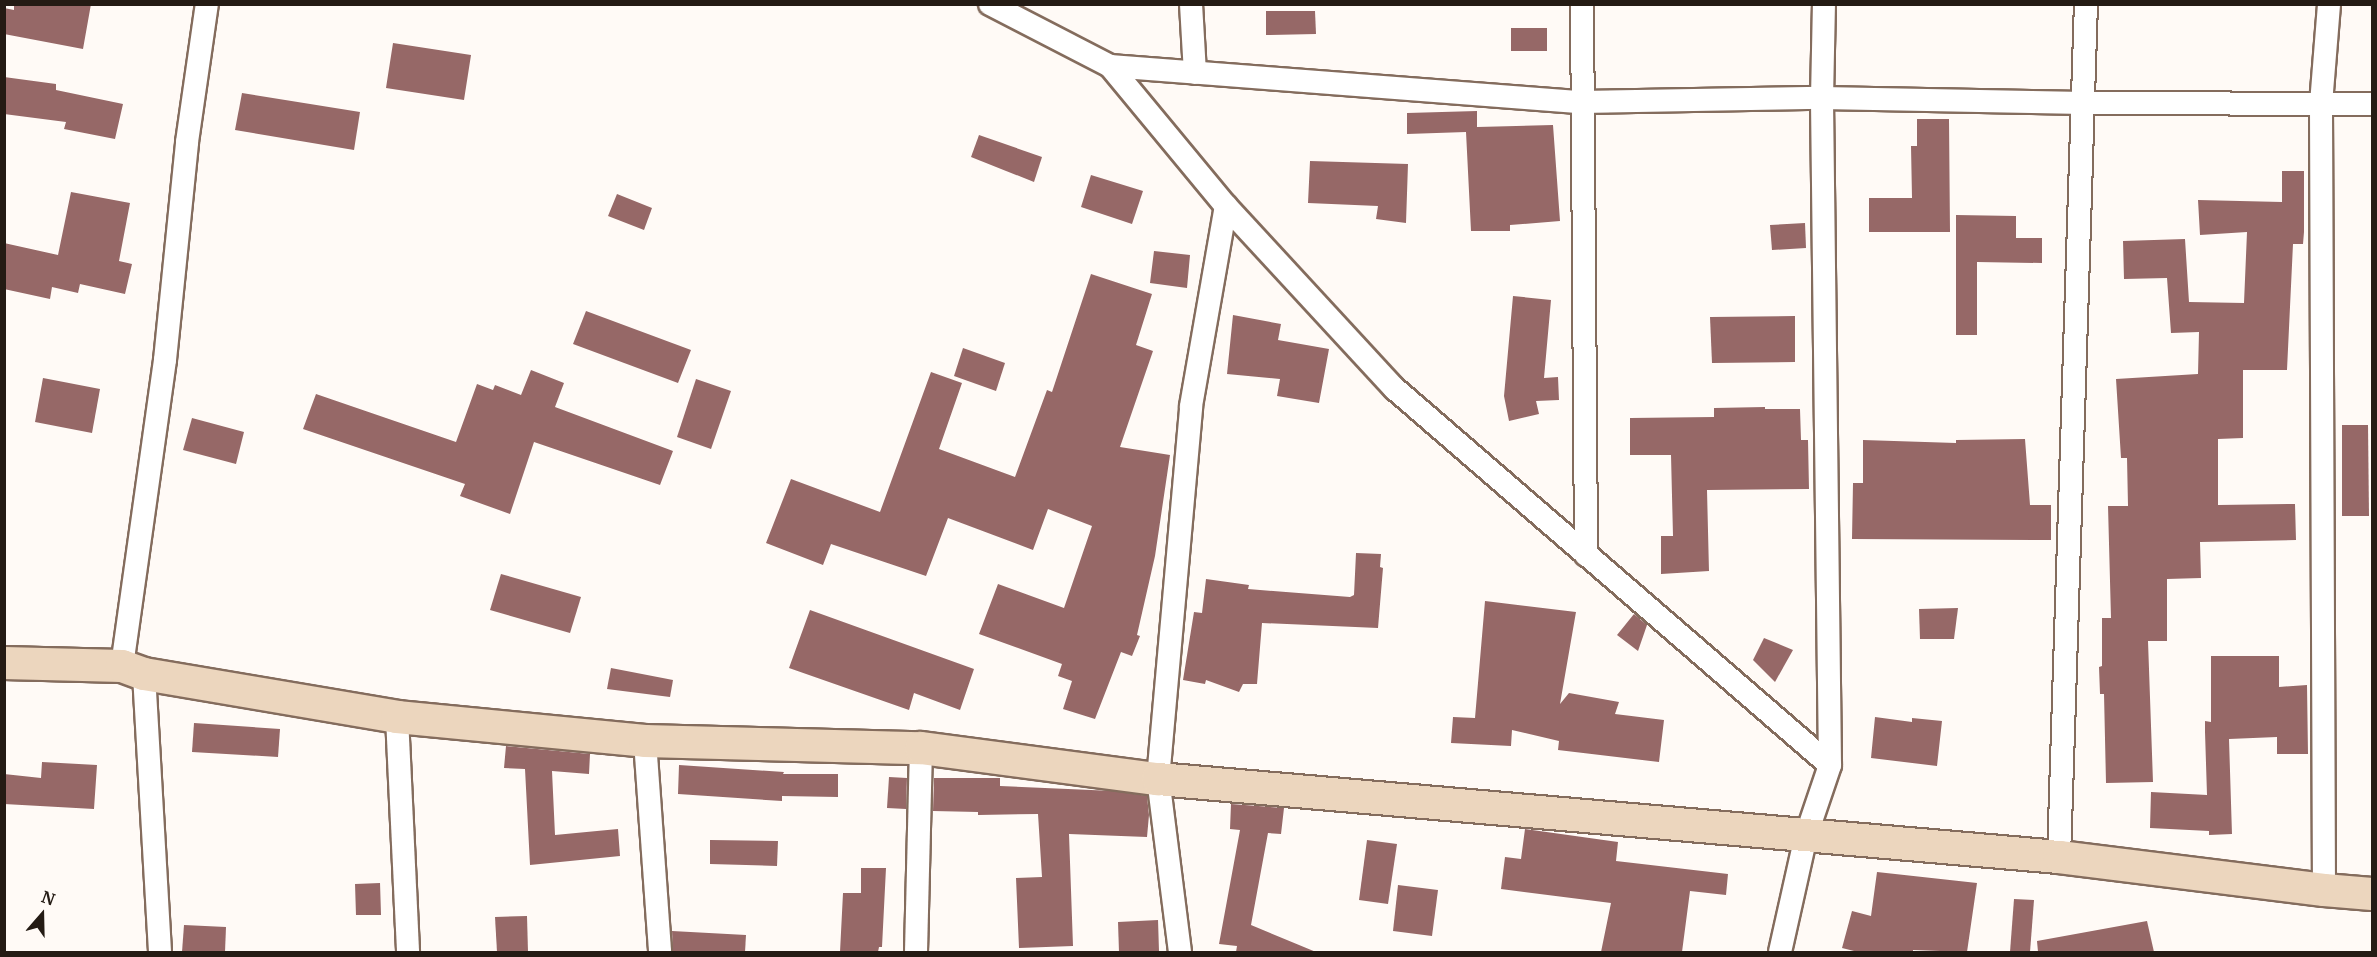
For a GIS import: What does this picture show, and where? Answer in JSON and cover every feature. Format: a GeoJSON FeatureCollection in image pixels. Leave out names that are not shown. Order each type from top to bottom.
{"type":"FeatureCollection","features":[{"type":"Feature","properties":{"kind":"main road"},"geometry":{"type":"LineString","coordinates":[[4,663],[133,670],[397,717],[645,741],[921,748],[1158,779],[2059,857],[2373,894]]}},
{"type":"Feature","properties":{"kind":"street"},"geometry":{"type":"LineString","coordinates":[[160,952],[133,670],[187,142],[207,4]]}},
{"type":"Feature","properties":{"kind":"street"},"geometry":{"type":"LineString","coordinates":[[990,4],[1110,66],[1581,102],[1822,98],[2084,104],[2373,104]]}},
{"type":"Feature","properties":{"kind":"street"},"geometry":{"type":"LineString","coordinates":[[1191,4],[1195,73]]}},
{"type":"Feature","properties":{"kind":"street"},"geometry":{"type":"LineString","coordinates":[[1582,4],[1586,555]]}},
{"type":"Feature","properties":{"kind":"street"},"geometry":{"type":"LineString","coordinates":[[1780,952],[1806,836],[1830,765],[1822,98],[1824,4]]}},
{"type":"Feature","properties":{"kind":"street"},"geometry":{"type":"LineString","coordinates":[[2059,857],[2086,4]]}},
{"type":"Feature","properties":{"kind":"street"},"geometry":{"type":"LineString","coordinates":[[2324,890],[2321,104],[2329,4]]}},
{"type":"Feature","properties":{"kind":"street"},"geometry":{"type":"LineString","coordinates":[[1110,66],[1226,206],[1394,388],[1830,765]]}},
{"type":"Feature","properties":{"kind":"street"},"geometry":{"type":"LineString","coordinates":[[1180,952],[1158,779],[1190,417],[1226,206]]}},
{"type":"Feature","properties":{"kind":"street"},"geometry":{"type":"LineString","coordinates":[[397,717],[408,952]]}},
{"type":"Feature","properties":{"kind":"street"},"geometry":{"type":"LineString","coordinates":[[645,741],[660,952]]}},
{"type":"Feature","properties":{"kind":"street"},"geometry":{"type":"LineString","coordinates":[[916,952],[921,748]]}},
{"type":"Feature","properties":{"kind":"building"},"geometry":{"type":"Polygon","coordinates":[[[14,4],[91,4],[83,49],[4,34],[4,8],[14,10],[14,4]]]}},
{"type":"Feature","properties":{"kind":"building"},"geometry":{"type":"Polygon","coordinates":[[[1266,11],[1315,11],[1316,34],[1266,35],[1266,11]]]}},
{"type":"Feature","properties":{"kind":"building"},"geometry":{"type":"Polygon","coordinates":[[[1511,28],[1547,28],[1547,51],[1511,51],[1511,28]]]}},
{"type":"Feature","properties":{"kind":"building"},"geometry":{"type":"Polygon","coordinates":[[[393,43],[471,55],[464,100],[386,88],[393,43]]]}},
{"type":"Feature","properties":{"kind":"building"},"geometry":{"type":"Polygon","coordinates":[[[4,77],[56,84],[56,90],[123,104],[115,139],[64,129],[66,122],[4,114],[4,77]]]}},
{"type":"Feature","properties":{"kind":"building"},"geometry":{"type":"Polygon","coordinates":[[[242,93],[360,112],[354,150],[235,130],[242,93]]]}},
{"type":"Feature","properties":{"kind":"building"},"geometry":{"type":"Polygon","coordinates":[[[1477,111],[1477,127],[1553,125],[1560,221],[1510,225],[1510,231],[1471,231],[1466,132],[1407,134],[1407,113],[1477,111]]]}},
{"type":"Feature","properties":{"kind":"building"},"geometry":{"type":"Polygon","coordinates":[[[1917,119],[1949,119],[1950,232],[1869,232],[1869,198],[1912,198],[1911,146],[1917,146],[1917,119]]]}},
{"type":"Feature","properties":{"kind":"building"},"geometry":{"type":"Polygon","coordinates":[[[979,135],[1042,157],[1034,182],[971,157],[979,135]]]}},
{"type":"Feature","properties":{"kind":"building"},"geometry":{"type":"Polygon","coordinates":[[[1310,161],[1408,164],[1406,223],[1376,219],[1378,206],[1308,203],[1310,161]]]}},
{"type":"Feature","properties":{"kind":"building"},"geometry":{"type":"Polygon","coordinates":[[[2282,171],[2304,171],[2303,244],[2293,244],[2287,370],[2243,370],[2243,438],[2218,439],[2218,505],[2295,504],[2296,540],[2200,542],[2201,578],[2167,579],[2167,641],[2148,641],[2153,782],[2106,783],[2104,694],[2100,694],[2099,667],[2102,666],[2102,618],[2111,618],[2108,506],[2128,506],[2127,458],[2121,458],[2116,379],[2198,374],[2199,332],[2171,333],[2167,278],[2124,279],[2123,241],[2185,239],[2189,302],[2244,303],[2247,232],[2200,235],[2198,200],[2282,202],[2282,171]]]}},
{"type":"Feature","properties":{"kind":"building"},"geometry":{"type":"Polygon","coordinates":[[[1091,175],[1143,191],[1132,224],[1081,207],[1091,175]]]}},
{"type":"Feature","properties":{"kind":"building"},"geometry":{"type":"Polygon","coordinates":[[[71,192],[130,203],[119,261],[132,264],[125,294],[80,284],[78,293],[52,287],[50,299],[4,289],[4,243],[58,255],[71,192]]]}},
{"type":"Feature","properties":{"kind":"building"},"geometry":{"type":"Polygon","coordinates":[[[617,194],[652,208],[644,230],[608,216],[617,194]]]}},
{"type":"Feature","properties":{"kind":"building"},"geometry":{"type":"Polygon","coordinates":[[[1956,215],[2016,216],[2016,238],[2042,238],[2042,263],[1977,262],[1977,335],[1956,335],[1956,215]]]}},
{"type":"Feature","properties":{"kind":"building"},"geometry":{"type":"Polygon","coordinates":[[[1805,223],[1806,248],[1772,250],[1770,225],[1805,223]]]}},
{"type":"Feature","properties":{"kind":"building"},"geometry":{"type":"Polygon","coordinates":[[[1154,251],[1190,255],[1187,288],[1150,283],[1154,251]]]}},
{"type":"Feature","properties":{"kind":"building"},"geometry":{"type":"Polygon","coordinates":[[[1091,274],[1152,294],[1136,345],[1153,351],[1120,447],[1170,455],[1155,556],[1137,635],[1140,636],[1132,656],[1121,652],[1095,719],[1063,709],[1072,681],[1058,676],[1062,664],[979,634],[998,584],[1064,608],[1092,526],[1048,509],[1033,550],[948,518],[926,576],[831,544],[823,565],[766,543],[791,479],[880,512],[931,372],[962,383],[939,449],[1015,477],[1047,390],[1052,392],[1091,274]]]}},
{"type":"Feature","properties":{"kind":"building"},"geometry":{"type":"Polygon","coordinates":[[[1513,296],[1551,300],[1544,378],[1558,377],[1559,400],[1536,401],[1539,414],[1509,421],[1504,396],[1513,296]]]}},
{"type":"Feature","properties":{"kind":"building"},"geometry":{"type":"Polygon","coordinates":[[[586,311],[691,350],[678,383],[573,344],[586,311]]]}},
{"type":"Feature","properties":{"kind":"building"},"geometry":{"type":"Polygon","coordinates":[[[1233,315],[1281,324],[1278,340],[1329,349],[1319,403],[1277,396],[1280,379],[1227,374],[1233,315]]]}},
{"type":"Feature","properties":{"kind":"building"},"geometry":{"type":"Polygon","coordinates":[[[1795,316],[1795,362],[1712,363],[1710,317],[1795,316]]]}},
{"type":"Feature","properties":{"kind":"building"},"geometry":{"type":"Polygon","coordinates":[[[963,348],[1005,363],[996,391],[954,376],[963,348]]]}},
{"type":"Feature","properties":{"kind":"building"},"geometry":{"type":"Polygon","coordinates":[[[531,370],[564,383],[555,407],[673,451],[660,485],[534,442],[510,514],[460,496],[465,484],[303,429],[316,394],[456,442],[477,384],[493,390],[495,385],[521,395],[531,370]]]}},
{"type":"Feature","properties":{"kind":"building"},"geometry":{"type":"Polygon","coordinates":[[[43,378],[100,389],[92,433],[35,422],[43,378]]]}},
{"type":"Feature","properties":{"kind":"building"},"geometry":{"type":"Polygon","coordinates":[[[696,379],[731,391],[711,449],[677,437],[696,379]]]}},
{"type":"Feature","properties":{"kind":"building"},"geometry":{"type":"Polygon","coordinates":[[[1765,407],[1765,409],[1800,409],[1801,440],[1808,440],[1809,489],[1707,490],[1709,571],[1661,574],[1661,536],[1673,536],[1671,455],[1630,455],[1630,418],[1714,417],[1714,408],[1765,407]]]}},
{"type":"Feature","properties":{"kind":"building"},"geometry":{"type":"Polygon","coordinates":[[[192,418],[244,432],[236,464],[183,450],[192,418]]]}},
{"type":"Feature","properties":{"kind":"building"},"geometry":{"type":"Polygon","coordinates":[[[2342,425],[2368,425],[2369,516],[2342,516],[2342,425]]]}},
{"type":"Feature","properties":{"kind":"building"},"geometry":{"type":"Polygon","coordinates":[[[2025,439],[2030,505],[2051,505],[2051,540],[1852,539],[1853,483],[1863,483],[1863,440],[1956,443],[1956,440],[2025,439]]]}},
{"type":"Feature","properties":{"kind":"building"},"geometry":{"type":"Polygon","coordinates":[[[1356,553],[1381,554],[1380,567],[1383,568],[1378,628],[1262,623],[1257,684],[1243,684],[1239,692],[1206,680],[1205,684],[1183,680],[1194,612],[1202,613],[1206,579],[1249,585],[1248,589],[1350,597],[1354,595],[1356,553]]]}},
{"type":"Feature","properties":{"kind":"building"},"geometry":{"type":"Polygon","coordinates":[[[501,574],[581,597],[570,633],[490,610],[501,574]]]}},
{"type":"Feature","properties":{"kind":"building"},"geometry":{"type":"Polygon","coordinates":[[[1485,601],[1576,612],[1560,704],[1569,693],[1619,702],[1615,714],[1664,720],[1659,762],[1558,750],[1559,741],[1512,730],[1511,746],[1451,743],[1453,717],[1475,718],[1485,601]]]}},
{"type":"Feature","properties":{"kind":"building"},"geometry":{"type":"Polygon","coordinates":[[[1958,608],[1954,639],[1920,639],[1919,609],[1958,608]]]}},
{"type":"Feature","properties":{"kind":"building"},"geometry":{"type":"Polygon","coordinates":[[[810,610],[974,669],[960,710],[914,693],[909,710],[789,668],[810,610]]]}},
{"type":"Feature","properties":{"kind":"building"},"geometry":{"type":"Polygon","coordinates":[[[1634,614],[1647,625],[1638,651],[1617,635],[1634,614]]]}},
{"type":"Feature","properties":{"kind":"building"},"geometry":{"type":"Polygon","coordinates":[[[1764,638],[1793,650],[1775,682],[1753,660],[1764,638]]]}},
{"type":"Feature","properties":{"kind":"building"},"geometry":{"type":"Polygon","coordinates":[[[2211,656],[2279,656],[2279,687],[2307,685],[2308,754],[2277,754],[2277,737],[2229,739],[2232,834],[2209,835],[2209,831],[2150,828],[2151,792],[2207,795],[2205,721],[2211,722],[2211,656]]]}},
{"type":"Feature","properties":{"kind":"building"},"geometry":{"type":"Polygon","coordinates":[[[611,668],[673,680],[670,697],[607,689],[611,668]]]}},
{"type":"Feature","properties":{"kind":"building"},"geometry":{"type":"Polygon","coordinates":[[[1875,717],[1912,722],[1912,718],[1942,721],[1937,766],[1871,758],[1875,717]]]}},
{"type":"Feature","properties":{"kind":"building"},"geometry":{"type":"Polygon","coordinates":[[[194,723],[280,729],[278,757],[192,752],[194,723]]]}},
{"type":"Feature","properties":{"kind":"building"},"geometry":{"type":"Polygon","coordinates":[[[506,746],[590,754],[589,774],[552,771],[555,835],[618,829],[620,856],[530,865],[525,769],[504,768],[506,746]]]}},
{"type":"Feature","properties":{"kind":"building"},"geometry":{"type":"Polygon","coordinates":[[[42,762],[97,765],[94,809],[4,804],[4,774],[41,778],[42,762]]]}},
{"type":"Feature","properties":{"kind":"building"},"geometry":{"type":"Polygon","coordinates":[[[679,765],[784,772],[783,774],[838,774],[838,797],[782,796],[782,801],[678,794],[679,765]]]}},
{"type":"Feature","properties":{"kind":"building"},"geometry":{"type":"Polygon","coordinates":[[[889,777],[907,778],[906,809],[887,808],[889,777]]]}},
{"type":"Feature","properties":{"kind":"building"},"geometry":{"type":"Polygon","coordinates":[[[934,778],[1000,778],[1000,786],[1114,791],[1147,796],[1149,815],[1147,837],[1069,834],[1073,946],[1019,948],[1016,878],[1042,877],[1038,814],[978,815],[978,812],[933,811],[934,778]]]}},
{"type":"Feature","properties":{"kind":"building"},"geometry":{"type":"Polygon","coordinates":[[[1231,804],[1284,808],[1281,834],[1268,833],[1251,925],[1316,952],[1236,952],[1237,946],[1219,944],[1240,830],[1230,829],[1231,804]]]}},
{"type":"Feature","properties":{"kind":"building"},"geometry":{"type":"Polygon","coordinates":[[[1525,829],[1618,842],[1616,861],[1728,874],[1726,895],[1690,891],[1682,952],[1601,952],[1611,903],[1501,889],[1505,857],[1521,859],[1525,829]]]}},
{"type":"Feature","properties":{"kind":"building"},"geometry":{"type":"Polygon","coordinates":[[[710,840],[778,841],[777,866],[710,864],[710,840]]]}},
{"type":"Feature","properties":{"kind":"building"},"geometry":{"type":"Polygon","coordinates":[[[1367,840],[1397,844],[1388,904],[1359,900],[1367,840]]]}},
{"type":"Feature","properties":{"kind":"building"},"geometry":{"type":"Polygon","coordinates":[[[861,868],[886,868],[882,947],[879,947],[878,952],[840,952],[843,893],[861,893],[861,868]]]}},
{"type":"Feature","properties":{"kind":"building"},"geometry":{"type":"Polygon","coordinates":[[[1877,872],[1977,883],[1967,952],[1913,950],[1913,952],[1858,952],[1842,948],[1852,911],[1871,916],[1877,872]]]}},
{"type":"Feature","properties":{"kind":"building"},"geometry":{"type":"Polygon","coordinates":[[[380,883],[381,915],[356,915],[355,884],[380,883]]]}},
{"type":"Feature","properties":{"kind":"building"},"geometry":{"type":"Polygon","coordinates":[[[1398,885],[1438,890],[1432,936],[1393,931],[1398,885]]]}},
{"type":"Feature","properties":{"kind":"building"},"geometry":{"type":"Polygon","coordinates":[[[2014,899],[2034,900],[2030,952],[2010,952],[2014,899]]]}},
{"type":"Feature","properties":{"kind":"building"},"geometry":{"type":"Polygon","coordinates":[[[527,916],[528,952],[497,952],[495,917],[527,916]]]}},
{"type":"Feature","properties":{"kind":"building"},"geometry":{"type":"Polygon","coordinates":[[[1158,920],[1159,952],[1119,952],[1118,922],[1158,920]]]}},
{"type":"Feature","properties":{"kind":"building"},"geometry":{"type":"Polygon","coordinates":[[[2147,921],[2154,952],[2038,952],[2037,941],[2147,921]]]}},
{"type":"Feature","properties":{"kind":"building"},"geometry":{"type":"Polygon","coordinates":[[[184,925],[226,927],[225,952],[182,952],[184,925]]]}},
{"type":"Feature","properties":{"kind":"building"},"geometry":{"type":"Polygon","coordinates":[[[672,931],[746,935],[745,952],[673,952],[672,931]]]}}]}
